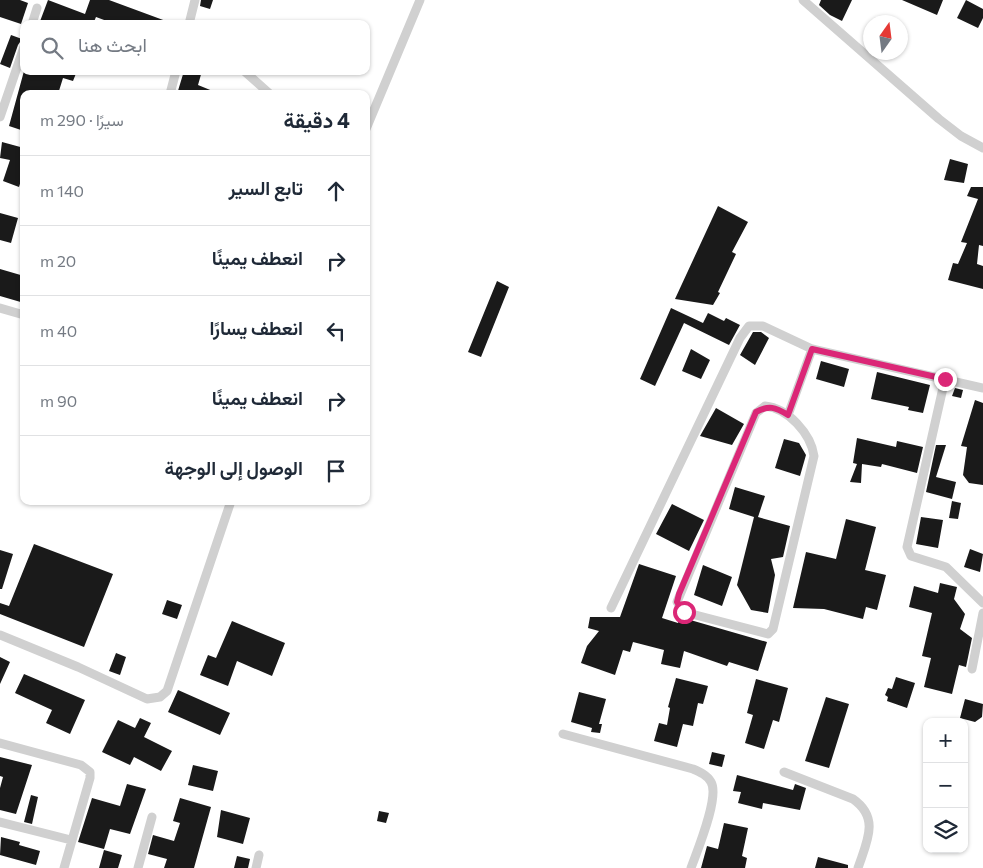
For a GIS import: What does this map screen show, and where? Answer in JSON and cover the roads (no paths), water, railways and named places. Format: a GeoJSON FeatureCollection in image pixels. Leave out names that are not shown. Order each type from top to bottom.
{"type":"FeatureCollection","features":[{"type":"Feature","properties":{"kind":"street"},"geometry":{"type":"LineString","coordinates":[[190,20],[195,0]]}},
{"type":"Feature","properties":{"kind":"street"},"geometry":{"type":"LineString","coordinates":[[804,0],[938,119],[961,136],[983,148]]}},
{"type":"Feature","properties":{"kind":"street"},"geometry":{"type":"LineString","coordinates":[[370,119],[417,1]]}},
{"type":"Feature","properties":{"kind":"street"},"geometry":{"type":"LineString","coordinates":[[33,20],[37,8]]}},
{"type":"Feature","properties":{"kind":"street"},"geometry":{"type":"LineString","coordinates":[[0,116],[20,58]]}},
{"type":"Feature","properties":{"kind":"street"},"geometry":{"type":"LineString","coordinates":[[171,90],[175,75]]}},
{"type":"Feature","properties":{"kind":"street"},"geometry":{"type":"LineString","coordinates":[[249,75],[265,90]]}},
{"type":"Feature","properties":{"kind":"street"},"geometry":{"type":"LineString","coordinates":[[0,308],[20,314]]}},
{"type":"Feature","properties":{"kind":"street"},"geometry":{"type":"LineString","coordinates":[[611,608],[746,330],[754,324],[763,326],[812,349],[983,388]]}},
{"type":"Feature","properties":{"kind":"street"},"geometry":{"type":"LineString","coordinates":[[788,415],[812,349]]}},
{"type":"Feature","properties":{"kind":"street"},"geometry":{"type":"LineString","coordinates":[[945,379],[907,547],[911,556],[946,567],[983,603]]}},
{"type":"Feature","properties":{"kind":"street"},"geometry":{"type":"LineString","coordinates":[[766,406],[777,408],[788,415],[808,439],[813,447],[814,456],[773,629],[768,634],[684,612],[677,602],[679,594],[756,412],[766,406]]}},
{"type":"Feature","properties":{"kind":"street"},"geometry":{"type":"LineString","coordinates":[[0,635],[78,667],[147,699],[160,697],[168,691],[230,505]]}},
{"type":"Feature","properties":{"kind":"street"},"geometry":{"type":"LineString","coordinates":[[972,669],[983,613]]}},
{"type":"Feature","properties":{"kind":"street"},"geometry":{"type":"LineString","coordinates":[[563,734],[693,769],[704,774],[712,783],[713,801],[691,868]]}},
{"type":"Feature","properties":{"kind":"street"},"geometry":{"type":"LineString","coordinates":[[0,742],[81,765],[90,772],[90,778],[64,868]]}},
{"type":"Feature","properties":{"kind":"street"},"geometry":{"type":"LineString","coordinates":[[784,772],[852,799],[868,813],[870,825],[858,868]]}},
{"type":"Feature","properties":{"kind":"street"},"geometry":{"type":"LineString","coordinates":[[138,868],[152,817]]}},
{"type":"Feature","properties":{"kind":"street"},"geometry":{"type":"LineString","coordinates":[[0,822],[71,840]]}},
{"type":"Feature","properties":{"kind":"street"},"geometry":{"type":"LineString","coordinates":[[256,868],[259,855]]}}]}
